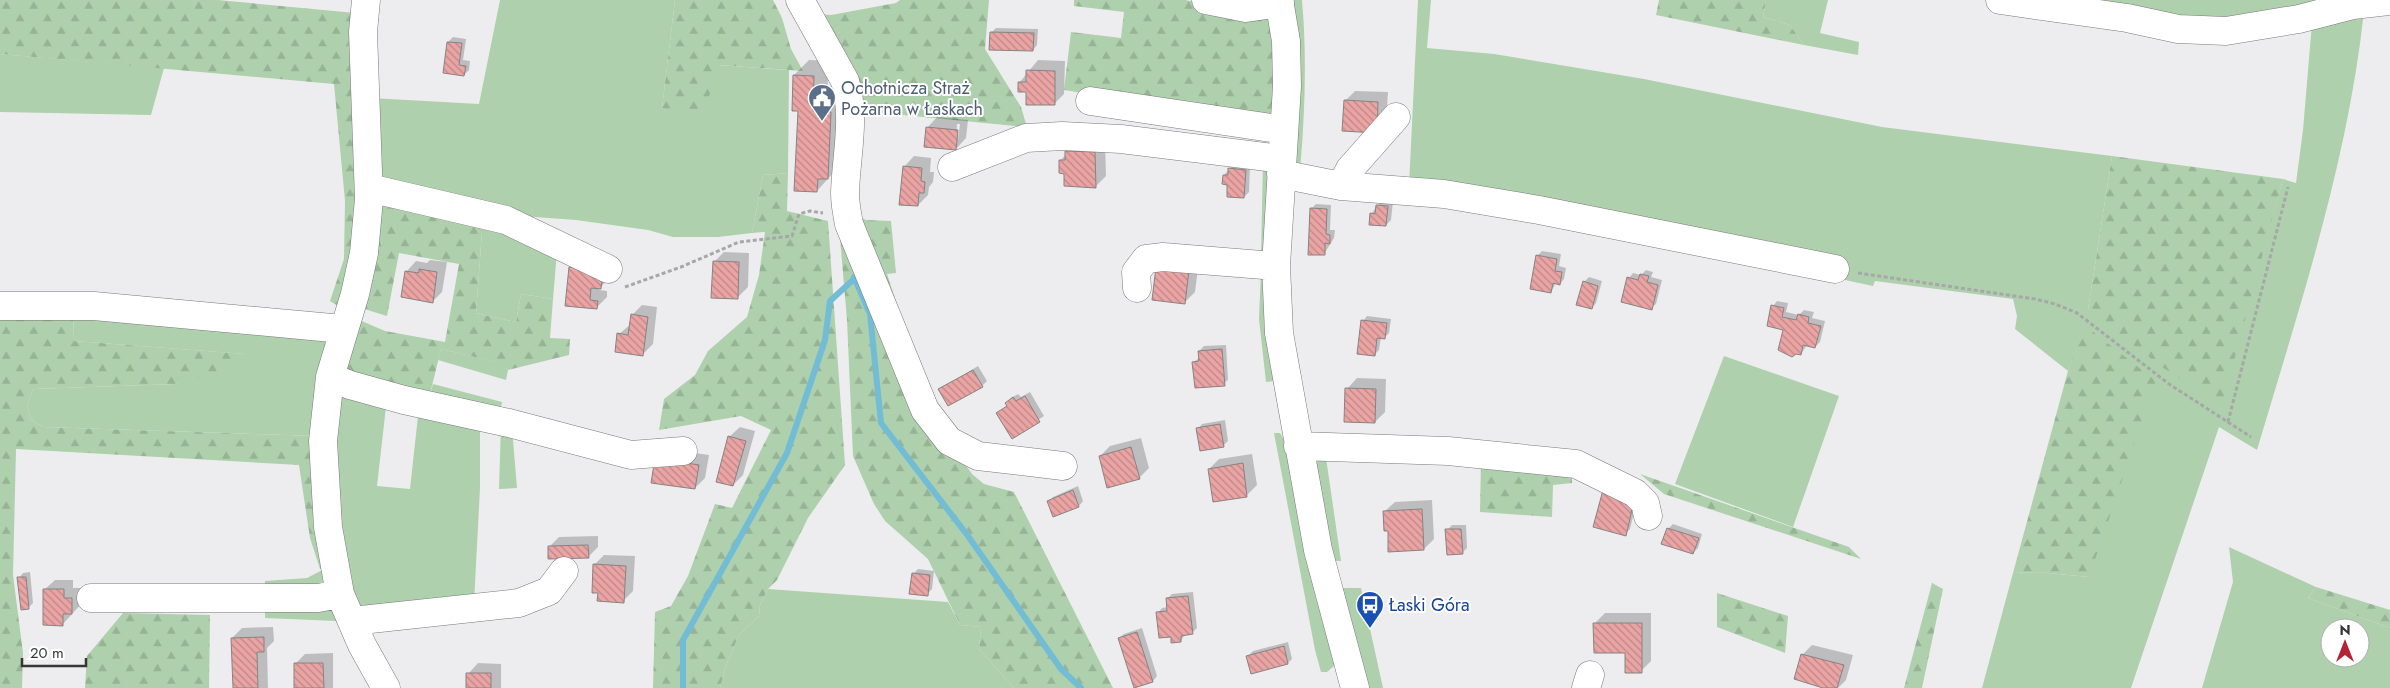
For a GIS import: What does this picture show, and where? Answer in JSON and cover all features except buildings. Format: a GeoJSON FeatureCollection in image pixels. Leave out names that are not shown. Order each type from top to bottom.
{"type":"FeatureCollection","features":[{"type":"Feature","properties":{"kind":"street"},"geometry":{"type":"LineString","coordinates":[[366,0],[363,32],[368,188],[364,253],[355,294],[330,377],[323,441],[328,527],[340,594],[373,668],[386,688]]}},
{"type":"Feature","properties":{"kind":"street"},"geometry":{"type":"LineString","coordinates":[[800,0],[837,64],[849,95],[850,113],[835,204],[849,224],[925,410],[948,441],[978,456],[1063,466]]}},
{"type":"Feature","properties":{"kind":"street"},"geometry":{"type":"LineString","coordinates":[[1206,0],[1246,8],[1280,1],[1286,41],[1287,86],[1276,266],[1279,333],[1318,550],[1355,688]]}},
{"type":"Feature","properties":{"kind":"street"},"geometry":{"type":"LineString","coordinates":[[2000,0],[2127,18],[2178,29],[2226,31],[2299,19],[2353,5],[2390,1]]}},
{"type":"Feature","properties":{"kind":"street"},"geometry":{"type":"LineString","coordinates":[[1090,101],[1284,130]]}},
{"type":"Feature","properties":{"kind":"street"},"geometry":{"type":"LineString","coordinates":[[1341,186],[1350,169],[1396,117]]}},
{"type":"Feature","properties":{"kind":"street"},"geometry":{"type":"LineString","coordinates":[[952,167],[1026,138],[1062,136],[1121,139],[1281,166],[1341,186],[1444,194],[1529,208],[1835,270]]}},
{"type":"Feature","properties":{"kind":"street"},"geometry":{"type":"LineString","coordinates":[[368,188],[506,220],[614,279]]}},
{"type":"Feature","properties":{"kind":"street"},"geometry":{"type":"LineString","coordinates":[[1137,288],[1136,272],[1146,260],[1162,257],[1276,266]]}},
{"type":"Feature","properties":{"kind":"street"},"geometry":{"type":"LineString","coordinates":[[0,306],[94,306],[343,330]]}},
{"type":"Feature","properties":{"kind":"street"},"geometry":{"type":"LineString","coordinates":[[330,377],[350,385],[404,400],[509,423],[631,455],[683,451]]}},
{"type":"Feature","properties":{"kind":"street"},"geometry":{"type":"LineString","coordinates":[[1298,446],[1448,450],[1576,464],[1635,493],[1645,503],[1648,516]]}},
{"type":"Feature","properties":{"kind":"street"},"geometry":{"type":"LineString","coordinates":[[352,621],[519,603],[549,590],[564,571]]}},
{"type":"Feature","properties":{"kind":"street"},"geometry":{"type":"LineString","coordinates":[[91,598],[318,598],[340,594]]}},
{"type":"Feature","properties":{"kind":"path"},"geometry":{"type":"LineString","coordinates":[[2228,422],[2288,187]]}},
{"type":"Feature","properties":{"kind":"path"},"geometry":{"type":"LineString","coordinates":[[614,279],[681,267],[740,242],[792,236],[800,214],[835,204]]}},
{"type":"Feature","properties":{"kind":"path"},"geometry":{"type":"LineString","coordinates":[[1835,270],[2035,299],[2055,304],[2077,313],[2094,324],[2169,384],[2251,437]]}},
{"type":"Feature","properties":{"kind":"green space"},"geometry":{"type":"Polygon","coordinates":[[[0,0],[218,0],[355,13],[363,208],[343,309],[330,301],[344,259],[345,201],[334,84],[0,54],[0,0]]]}},
{"type":"Feature","properties":{"kind":"green space"},"geometry":{"type":"Polygon","coordinates":[[[500,0],[675,0],[662,108],[717,65],[789,70],[788,173],[763,175],[752,233],[718,237],[673,237],[648,230],[576,220],[521,216],[377,178],[371,98],[479,104],[500,0]]]}},
{"type":"Feature","properties":{"kind":"green space"},"geometry":{"type":"Polygon","coordinates":[[[675,0],[773,0],[782,18],[791,49],[803,71],[718,65],[705,111],[662,108],[675,0]]]}},
{"type":"Feature","properties":{"kind":"green space"},"geometry":{"type":"Polygon","coordinates":[[[900,0],[989,0],[985,49],[1021,107],[1027,127],[862,111],[816,14],[831,15],[896,3],[900,0]]]}},
{"type":"Feature","properties":{"kind":"green space"},"geometry":{"type":"Polygon","coordinates":[[[1074,0],[1185,0],[1272,17],[1277,40],[1272,117],[1251,120],[1064,90],[1071,32],[1121,38],[1124,12],[1074,6],[1074,0]]]}},
{"type":"Feature","properties":{"kind":"green space"},"geometry":{"type":"Polygon","coordinates":[[[1289,0],[1302,0],[1304,21],[1305,85],[1300,170],[1296,170],[1289,0]]]}},
{"type":"Feature","properties":{"kind":"green space"},"geometry":{"type":"Polygon","coordinates":[[[1418,0],[1431,0],[1427,48],[1494,54],[1644,79],[1882,127],[2112,156],[2088,310],[2257,272],[2283,179],[2296,183],[2303,130],[2312,23],[2364,11],[2357,67],[2347,122],[2321,232],[2257,450],[2219,427],[2131,688],[1982,688],[2013,573],[2038,572],[2089,577],[2084,324],[2068,371],[2015,329],[2017,316],[2013,299],[1875,281],[1873,286],[1409,186],[1418,0]]]}},
{"type":"Feature","properties":{"kind":"green space"},"geometry":{"type":"Polygon","coordinates":[[[1659,0],[1766,0],[1763,17],[1790,25],[1804,45],[1656,15],[1659,0]]]}},
{"type":"Feature","properties":{"kind":"green space"},"geometry":{"type":"Polygon","coordinates":[[[1766,0],[1828,0],[1820,33],[1859,42],[1858,55],[1804,45],[1790,25],[1763,17],[1766,0]]]}},
{"type":"Feature","properties":{"kind":"green space"},"geometry":{"type":"Polygon","coordinates":[[[2053,0],[2345,0],[2222,25],[2053,0]]]}},
{"type":"Feature","properties":{"kind":"green space"},"geometry":{"type":"Polygon","coordinates":[[[0,54],[164,68],[151,115],[0,112],[0,54]]]}},
{"type":"Feature","properties":{"kind":"green space"},"geometry":{"type":"Polygon","coordinates":[[[2112,156],[2283,179],[2222,405],[2162,367],[2088,310],[2112,156]]]}},
{"type":"Feature","properties":{"kind":"green space"},"geometry":{"type":"Polygon","coordinates":[[[1263,160],[1273,161],[1269,252],[1261,257],[1263,160]]]}},
{"type":"Feature","properties":{"kind":"green space"},"geometry":{"type":"Polygon","coordinates":[[[788,173],[787,211],[828,221],[845,465],[808,518],[777,580],[768,589],[760,605],[759,616],[739,635],[727,663],[720,688],[653,688],[655,612],[671,606],[688,576],[715,504],[732,508],[771,430],[741,416],[659,430],[664,399],[695,375],[708,351],[747,317],[759,275],[765,232],[752,233],[763,175],[788,173]]]}},
{"type":"Feature","properties":{"kind":"green space"},"geometry":{"type":"Polygon","coordinates":[[[378,201],[483,218],[476,313],[516,322],[521,294],[553,299],[550,338],[570,339],[569,355],[508,370],[500,363],[441,349],[429,398],[342,371],[357,319],[385,331],[445,342],[459,264],[399,253],[387,316],[361,308],[378,201]]]}},
{"type":"Feature","properties":{"kind":"green space"},"geometry":{"type":"Polygon","coordinates":[[[858,216],[866,220],[891,221],[896,273],[887,274],[919,371],[962,460],[972,474],[984,484],[1014,492],[1113,688],[1014,688],[979,649],[981,627],[960,625],[928,559],[885,521],[874,504],[853,456],[847,320],[839,226],[858,216]]]}},
{"type":"Feature","properties":{"kind":"green space"},"geometry":{"type":"Polygon","coordinates":[[[483,218],[557,251],[553,299],[521,294],[516,322],[476,313],[483,218]]]}},
{"type":"Feature","properties":{"kind":"green space"},"geometry":{"type":"Polygon","coordinates":[[[1261,268],[1268,269],[1275,381],[1266,382],[1259,319],[1261,268]]]}},
{"type":"Feature","properties":{"kind":"green space"},"geometry":{"type":"Polygon","coordinates":[[[0,310],[73,310],[74,341],[246,354],[225,369],[176,384],[33,389],[27,405],[31,420],[43,427],[317,436],[330,566],[320,569],[310,538],[299,465],[16,449],[13,575],[23,653],[22,688],[0,688],[0,310]]]}},
{"type":"Feature","properties":{"kind":"green space"},"geometry":{"type":"Polygon","coordinates":[[[73,310],[330,337],[317,436],[43,427],[31,420],[27,405],[33,389],[176,384],[245,354],[74,341],[73,310]]]}},
{"type":"Feature","properties":{"kind":"green space"},"geometry":{"type":"Polygon","coordinates":[[[2083,324],[2156,381],[2089,577],[2038,572],[2013,573],[2068,371],[2083,324]]]}},
{"type":"Feature","properties":{"kind":"green space"},"geometry":{"type":"Polygon","coordinates":[[[441,349],[501,363],[508,370],[506,380],[438,360],[441,349]]]}},
{"type":"Feature","properties":{"kind":"green space"},"geometry":{"type":"Polygon","coordinates":[[[1724,356],[1839,396],[1793,527],[1675,484],[1724,356]]]}},
{"type":"Feature","properties":{"kind":"green space"},"geometry":{"type":"Polygon","coordinates":[[[433,384],[502,402],[500,411],[429,398],[433,384]]]}},
{"type":"Feature","properties":{"kind":"green space"},"geometry":{"type":"Polygon","coordinates":[[[341,388],[387,398],[377,486],[410,489],[419,407],[480,419],[480,488],[474,603],[362,608],[357,604],[343,572],[331,426],[341,388]]]}},
{"type":"Feature","properties":{"kind":"green space"},"geometry":{"type":"Polygon","coordinates":[[[501,424],[514,427],[513,440],[517,488],[499,489],[501,424]]]}},
{"type":"Feature","properties":{"kind":"green space"},"geometry":{"type":"Polygon","coordinates":[[[1274,433],[1280,433],[1286,443],[1335,665],[1327,672],[1321,672],[1315,650],[1274,433]]]}},
{"type":"Feature","properties":{"kind":"green space"},"geometry":{"type":"Polygon","coordinates":[[[1311,450],[1325,451],[1341,561],[1332,561],[1311,450]]]}},
{"type":"Feature","properties":{"kind":"green space"},"geometry":{"type":"Polygon","coordinates":[[[1481,461],[1572,469],[1572,483],[1553,485],[1552,517],[1480,512],[1481,461]]]}},
{"type":"Feature","properties":{"kind":"green space"},"geometry":{"type":"Polygon","coordinates":[[[1640,474],[1849,547],[1861,559],[1664,494],[1640,474]]]}},
{"type":"Feature","properties":{"kind":"green space"},"geometry":{"type":"Polygon","coordinates":[[[2229,547],[2316,587],[2308,598],[2363,618],[2320,618],[2320,668],[2370,668],[2370,621],[2390,628],[2390,688],[2202,688],[2233,582],[2229,547]]]}},
{"type":"Feature","properties":{"kind":"green space"},"geometry":{"type":"Polygon","coordinates":[[[330,566],[323,587],[265,588],[265,581],[307,578],[330,566]]]}},
{"type":"Feature","properties":{"kind":"green space"},"geometry":{"type":"Polygon","coordinates":[[[1932,583],[1943,589],[1922,688],[1904,688],[1932,583]]]}},
{"type":"Feature","properties":{"kind":"green space"},"geometry":{"type":"Polygon","coordinates":[[[2316,587],[2390,610],[2390,628],[2370,621],[2370,618],[2363,618],[2308,598],[2316,587]]]}},
{"type":"Feature","properties":{"kind":"green space"},"geometry":{"type":"Polygon","coordinates":[[[1341,588],[1361,588],[1383,688],[1365,688],[1341,588]]]}},
{"type":"Feature","properties":{"kind":"green space"},"geometry":{"type":"Polygon","coordinates":[[[768,589],[948,602],[960,625],[981,627],[979,649],[1014,688],[720,688],[727,663],[739,635],[759,616],[760,605],[768,589]]]}},
{"type":"Feature","properties":{"kind":"green space"},"geometry":{"type":"Polygon","coordinates":[[[1717,593],[1788,616],[1785,653],[1717,627],[1717,593]]]}},
{"type":"Feature","properties":{"kind":"green space"},"geometry":{"type":"Polygon","coordinates":[[[265,604],[335,606],[336,621],[265,618],[265,604]]]}},
{"type":"Feature","properties":{"kind":"green space"},"geometry":{"type":"Polygon","coordinates":[[[123,613],[210,615],[209,688],[85,688],[87,656],[123,613]]]}},
{"type":"Feature","properties":{"kind":"waterway"},"geometry":{"type":"LineString","coordinates":[[854,277],[870,314],[881,423],[968,536],[1061,669],[1081,688]]}},
{"type":"Feature","properties":{"kind":"waterway"},"geometry":{"type":"LineString","coordinates":[[683,688],[683,640],[787,453],[825,340],[830,301],[854,279]]}},
{"type":"Feature","properties":{"kind":"place","name":"Ochotnicza Straż Pożarna w Łaskach"},"geometry":{"type":"Point","coordinates":[822,122]}},
{"type":"Feature","properties":{"kind":"place","name":"Łaski Góra"},"geometry":{"type":"Point","coordinates":[1370,629]}}]}
